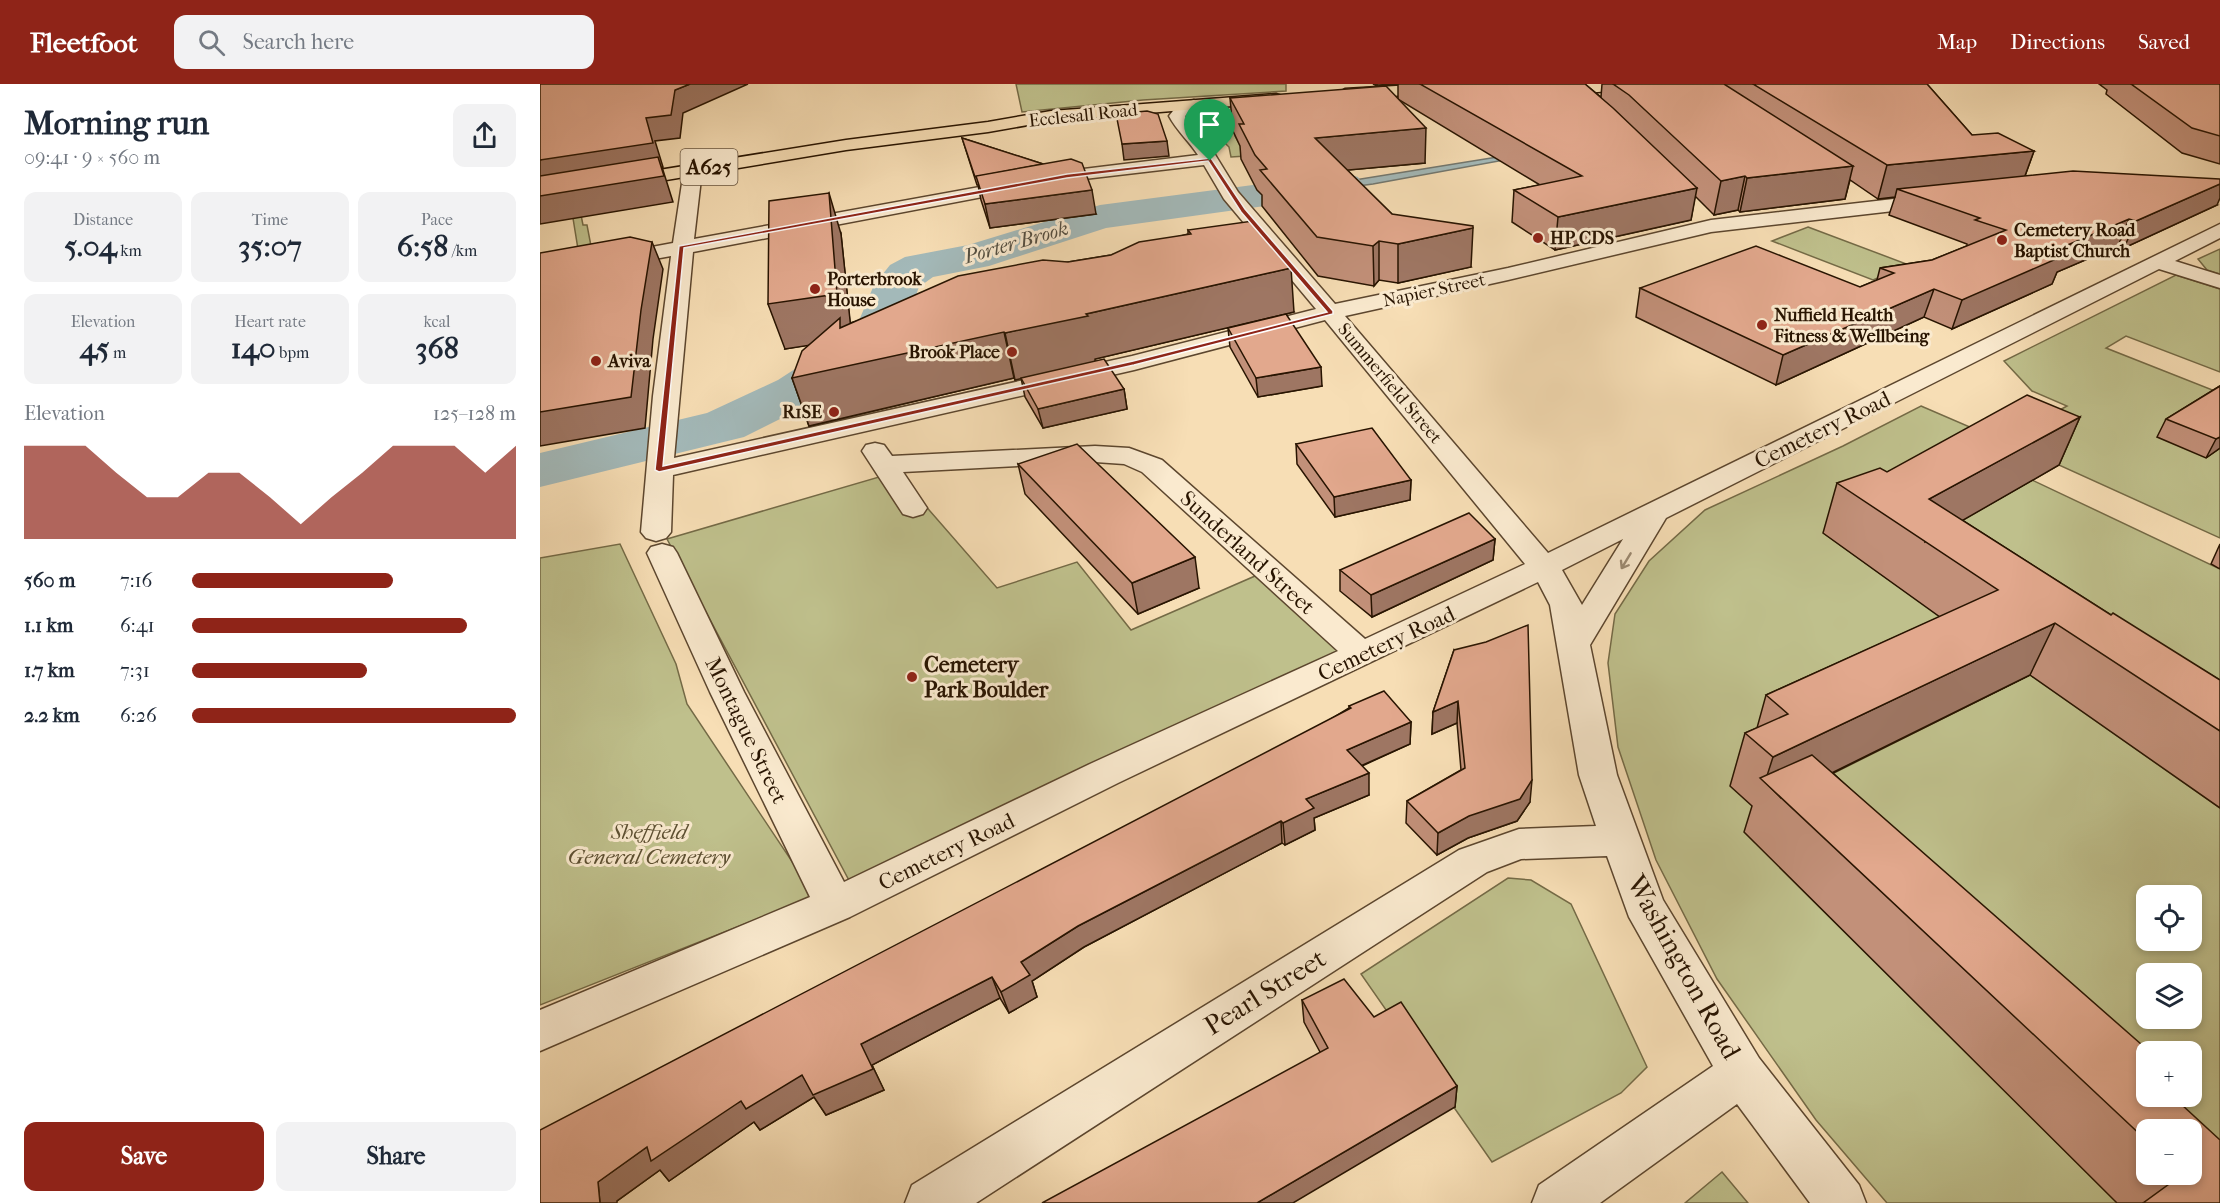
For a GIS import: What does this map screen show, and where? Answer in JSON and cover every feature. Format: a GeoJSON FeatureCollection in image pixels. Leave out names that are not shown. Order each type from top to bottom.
{"type":"FeatureCollection","features":[{"type":"Feature","properties":{"kind":"main road"},"geometry":{"type":"LineString","coordinates":[[1502,84],[1413,87],[1332,100],[1522,92],[1638,84]]}},
{"type":"Feature","properties":{"kind":"main road","name":"Ecclesall Road"},"geometry":{"type":"LineString","coordinates":[[540,195],[846,145],[988,127],[1051,116],[1194,105],[1293,103]]}},
{"type":"Feature","properties":{"kind":"main road","name":"Ecclesall Road"},"geometry":{"type":"LineString","coordinates":[[988,127],[1055,126],[1293,103]]}},
{"type":"Feature","properties":{"kind":"street"},"geometry":{"type":"LineString","coordinates":[[1586,104],[1592,99],[1644,84]]}},
{"type":"Feature","properties":{"kind":"street"},"geometry":{"type":"LineString","coordinates":[[1197,140],[1207,127],[1221,121],[1293,103]]}},
{"type":"Feature","properties":{"kind":"street"},"geometry":{"type":"LineString","coordinates":[[1177,116],[1182,110],[1194,105]]}},
{"type":"Feature","properties":{"kind":"street","name":"Summerfield Street"},"geometry":{"type":"LineString","coordinates":[[1177,116],[1186,131],[1197,140],[1235,199],[1543,567]]}},
{"type":"Feature","properties":{"kind":"street"},"geometry":{"type":"LineString","coordinates":[[540,274],[1067,176],[1209,159]]}},
{"type":"Feature","properties":{"kind":"street"},"geometry":{"type":"LineString","coordinates":[[660,451],[681,247],[693,170]]}},
{"type":"Feature","properties":{"kind":"street"},"geometry":{"type":"LineString","coordinates":[[1854,194],[1873,207]]}},
{"type":"Feature","properties":{"kind":"street","name":"Napier Street"},"geometry":{"type":"LineString","coordinates":[[660,451],[1134,363],[1331,312],[1508,274],[1705,219],[1953,199]]}},
{"type":"Feature","properties":{"kind":"street","name":"Cemetery Road"},"geometry":{"type":"LineString","coordinates":[[540,1031],[835,905],[1105,773],[1362,654],[1972,356],[2220,230]]}},
{"type":"Feature","properties":{"kind":"street"},"geometry":{"type":"LineString","coordinates":[[2158,262],[2220,282]]}},
{"type":"Feature","properties":{"kind":"street"},"geometry":{"type":"LineString","coordinates":[[869,442],[913,508]]}},
{"type":"Feature","properties":{"kind":"street","name":"Montague Street"},"geometry":{"type":"LineString","coordinates":[[660,451],[659,543],[723,684],[835,905]]}},
{"type":"Feature","properties":{"kind":"street","name":"Sunderland Street"},"geometry":{"type":"LineString","coordinates":[[883,465],[1095,454],[1129,456],[1152,466],[1362,654]]}},
{"type":"Feature","properties":{"kind":"street"},"geometry":{"type":"LineString","coordinates":[[1573,645],[1656,510]]}},
{"type":"Feature","properties":{"kind":"street","name":"Washington Road"},"geometry":{"type":"LineString","coordinates":[[1543,567],[1562,596],[1569,620],[1593,754],[1620,840],[1654,924],[1742,1073],[1841,1203]]}},
{"type":"Feature","properties":{"kind":"street","name":"Pearl Street"},"geometry":{"type":"LineString","coordinates":[[930,1203],[1473,861],[1519,844],[1620,840]]}},
{"type":"Feature","properties":{"kind":"street"},"geometry":{"type":"LineString","coordinates":[[1557,1203],[1742,1073]]}},
{"type":"Feature","properties":{"kind":"green space"},"geometry":{"type":"Polygon","coordinates":[[[1016,84],[1286,84],[1286,91],[1143,100],[1022,112],[1016,84]]]}},
{"type":"Feature","properties":{"kind":"green space"},"geometry":{"type":"Polygon","coordinates":[[[1295,118],[1235,136],[1246,156],[1231,157],[1229,147],[1222,140],[1227,130],[1295,118]]]}},
{"type":"Feature","properties":{"kind":"green space"},"geometry":{"type":"Polygon","coordinates":[[[579,205],[583,225],[587,225],[591,246],[578,249],[571,206],[579,205]]]}},
{"type":"Feature","properties":{"kind":"green space"},"geometry":{"type":"Polygon","coordinates":[[[1808,227],[1909,265],[1873,280],[1772,241],[1808,227]]]}},
{"type":"Feature","properties":{"kind":"green space"},"geometry":{"type":"Polygon","coordinates":[[[2220,249],[2220,274],[2207,270],[2198,259],[2220,249]]]}},
{"type":"Feature","properties":{"kind":"green space"},"geometry":{"type":"Polygon","coordinates":[[[2176,275],[2220,289],[2220,372],[2126,336],[2106,348],[2215,391],[2220,448],[2220,538],[2039,456],[2029,427],[2067,406],[2032,391],[2004,361],[2176,275]]]}},
{"type":"Feature","properties":{"kind":"green space"},"geometry":{"type":"Polygon","coordinates":[[[1921,406],[2007,443],[1946,530],[2032,480],[2220,569],[2220,704],[1823,533],[1955,628],[1756,810],[2120,1203],[1887,1203],[1816,1120],[1717,979],[1656,860],[1618,747],[1608,663],[1615,614],[1649,561],[1705,510],[1843,446],[1921,406]]]}},
{"type":"Feature","properties":{"kind":"green space"},"geometry":{"type":"Polygon","coordinates":[[[896,472],[997,588],[1077,562],[1131,630],[1262,573],[1346,650],[851,884],[667,539],[896,472]]]}},
{"type":"Feature","properties":{"kind":"green space","name":"Sheffield General Cemetery"},"geometry":{"type":"Polygon","coordinates":[[[620,544],[676,664],[687,704],[815,896],[540,1005],[540,558],[620,544]]]}},
{"type":"Feature","properties":{"kind":"green space"},"geometry":{"type":"Polygon","coordinates":[[[2030,675],[2220,808],[2220,1170],[2202,1144],[2202,1119],[2136,1120],[1798,791],[2030,675]]]}},
{"type":"Feature","properties":{"kind":"green space"},"geometry":{"type":"Polygon","coordinates":[[[1508,878],[1531,880],[1571,904],[1647,1067],[1621,1093],[1492,1162],[1361,974],[1508,878]]]}},
{"type":"Feature","properties":{"kind":"green space"},"geometry":{"type":"Polygon","coordinates":[[[1722,1172],[1748,1203],[1685,1203],[1722,1172]]]}},
{"type":"Feature","properties":{"kind":"shaded area"},"geometry":{"type":"Polygon","coordinates":[[[1542,153],[1373,184],[1252,200],[1247,194],[1336,183],[1516,154],[1542,153]]]}},
{"type":"Feature","properties":{"kind":"shaded area"},"geometry":{"type":"Polygon","coordinates":[[[1209,199],[1213,206],[1125,218],[1121,210],[1209,199]]]}},
{"type":"Feature","properties":{"kind":"building"},"geometry":{"type":"Polygon","coordinates":[[[540,84],[690,84],[675,90],[671,115],[646,118],[653,143],[540,160],[540,84]]]}},
{"type":"Feature","properties":{"kind":"building"},"geometry":{"type":"Polygon","coordinates":[[[1420,84],[1585,84],[1697,188],[1558,217],[1514,190],[1582,176],[1420,84]]]}},
{"type":"Feature","properties":{"kind":"building"},"geometry":{"type":"Polygon","coordinates":[[[1613,84],[1724,84],[1853,166],[1747,178],[1745,176],[1721,181],[1629,95],[1613,84]]]}},
{"type":"Feature","properties":{"kind":"building"},"geometry":{"type":"Polygon","coordinates":[[[1753,84],[1927,84],[1972,135],[1998,133],[2034,151],[1887,165],[1753,84]]]}},
{"type":"Feature","properties":{"kind":"building"},"geometry":{"type":"Polygon","coordinates":[[[2131,84],[2220,84],[2220,136],[2192,128],[2131,84]]]}},
{"type":"Feature","properties":{"kind":"building"},"geometry":{"type":"Polygon","coordinates":[[[1386,86],[1426,128],[1315,138],[1392,214],[1473,226],[1473,228],[1398,244],[1379,241],[1373,246],[1317,237],[1260,170],[1267,169],[1255,155],[1239,124],[1244,124],[1230,98],[1386,86]]]}},
{"type":"Feature","properties":{"kind":"building"},"geometry":{"type":"Polygon","coordinates":[[[1147,111],[1158,114],[1167,141],[1122,144],[1116,114],[1147,111]]]}},
{"type":"Feature","properties":{"kind":"building"},"geometry":{"type":"Polygon","coordinates":[[[962,138],[1043,164],[975,177],[962,138]]]}},
{"type":"Feature","properties":{"kind":"building"},"geometry":{"type":"Polygon","coordinates":[[[658,157],[664,176],[540,196],[540,176],[658,157]]]}},
{"type":"Feature","properties":{"kind":"building"},"geometry":{"type":"Polygon","coordinates":[[[1071,159],[1082,163],[1092,190],[985,204],[976,176],[1071,159]]]}},
{"type":"Feature","properties":{"kind":"building"},"geometry":{"type":"Polygon","coordinates":[[[2073,171],[2220,179],[2220,184],[2136,221],[2129,219],[2051,252],[2063,256],[1962,300],[1934,289],[1783,355],[1640,288],[1756,246],[1860,287],[1894,273],[1880,268],[1932,260],[2006,230],[1975,220],[1980,218],[1897,189],[2073,171]]]}},
{"type":"Feature","properties":{"kind":"building"},"geometry":{"type":"Polygon","coordinates":[[[829,193],[837,294],[768,304],[769,201],[829,193]]]}},
{"type":"Feature","properties":{"kind":"building"},"geometry":{"type":"Polygon","coordinates":[[[1253,221],[1291,268],[1086,314],[1088,316],[792,378],[802,351],[840,318],[840,328],[958,276],[1043,260],[1068,262],[1111,255],[1139,242],[1191,234],[1188,230],[1253,221]]]}},
{"type":"Feature","properties":{"kind":"building"},"geometry":{"type":"Polygon","coordinates":[[[630,237],[652,242],[631,397],[540,412],[540,253],[630,237]]]}},
{"type":"Feature","properties":{"kind":"building"},"geometry":{"type":"Polygon","coordinates":[[[1286,314],[1321,367],[1256,378],[1228,328],[1286,314]]]}},
{"type":"Feature","properties":{"kind":"building"},"geometry":{"type":"Polygon","coordinates":[[[1104,359],[1124,389],[1038,409],[1021,378],[1104,359]]]}},
{"type":"Feature","properties":{"kind":"building"},"geometry":{"type":"Polygon","coordinates":[[[2220,386],[2220,437],[2216,439],[2166,419],[2220,386]]]}},
{"type":"Feature","properties":{"kind":"building"},"geometry":{"type":"Polygon","coordinates":[[[2027,395],[2080,417],[1929,499],[2111,615],[2113,613],[2220,680],[2220,731],[2055,623],[1773,757],[1745,733],[1788,714],[1766,695],[1998,590],[1837,483],[1880,468],[1887,472],[2027,395]]]}},
{"type":"Feature","properties":{"kind":"building"},"geometry":{"type":"Polygon","coordinates":[[[1372,428],[1411,480],[1334,497],[1296,444],[1372,428]]]}},
{"type":"Feature","properties":{"kind":"building"},"geometry":{"type":"Polygon","coordinates":[[[1077,444],[1195,557],[1132,583],[1018,464],[1077,444]]]}},
{"type":"Feature","properties":{"kind":"building"},"geometry":{"type":"Polygon","coordinates":[[[1469,513],[1495,539],[1371,595],[1340,570],[1469,513]]]}},
{"type":"Feature","properties":{"kind":"building"},"geometry":{"type":"Polygon","coordinates":[[[1528,625],[1532,780],[1520,799],[1469,816],[1438,833],[1407,801],[1465,768],[1458,701],[1433,712],[1454,650],[1486,642],[1528,625]]]}},
{"type":"Feature","properties":{"kind":"building"},"geometry":{"type":"Polygon","coordinates":[[[1384,691],[1411,722],[1347,750],[1369,773],[1306,799],[1314,808],[1283,823],[1281,821],[1078,926],[1021,962],[1030,975],[1001,992],[992,977],[861,1044],[873,1069],[813,1095],[802,1075],[746,1109],[741,1101],[651,1161],[647,1147],[598,1182],[600,1203],[540,1203],[540,1130],[1351,708],[1349,706],[1384,691]]]}},
{"type":"Feature","properties":{"kind":"building"},"geometry":{"type":"Polygon","coordinates":[[[1812,755],[2137,1041],[2136,1107],[2184,1107],[2197,1119],[2136,1119],[2136,1131],[1760,778],[1812,755]]]}},
{"type":"Feature","properties":{"kind":"building"},"geometry":{"type":"Polygon","coordinates":[[[1344,979],[1374,1017],[1401,1002],[1457,1086],[1257,1203],[1042,1203],[1328,1048],[1302,1000],[1344,979]]]}},
{"type":"Feature","properties":{"kind":"building"},"geometry":{"type":"Polygon","coordinates":[[[2202,1123],[2220,1140],[2220,1203],[2143,1203],[2168,1185],[2202,1185],[2202,1123]]]}},
{"type":"Feature","properties":{"kind":"waterway","name":"Porter Brook"},"geometry":{"type":"LineString","coordinates":[[540,470],[725,425],[796,391],[876,338],[897,285],[906,274],[920,266],[974,257],[1100,217],[1344,185]]}},
{"type":"Feature","properties":{"kind":"place","name":"HP CDS"},"geometry":{"type":"Point","coordinates":[1538,238]}},
{"type":"Feature","properties":{"kind":"place","name":"Cemetery Road Baptist Church"},"geometry":{"type":"Point","coordinates":[2002,240]}},
{"type":"Feature","properties":{"kind":"place","name":"Porterbrook House"},"geometry":{"type":"Point","coordinates":[815,289]}},
{"type":"Feature","properties":{"kind":"place","name":"Nuffield Health Fitness & Wellbeing"},"geometry":{"type":"Point","coordinates":[1762,325]}},
{"type":"Feature","properties":{"kind":"place","name":"Brook Place"},"geometry":{"type":"Point","coordinates":[1012,352]}},
{"type":"Feature","properties":{"kind":"place","name":"Aviva"},"geometry":{"type":"Point","coordinates":[596,361]}},
{"type":"Feature","properties":{"kind":"place","name":"R1SE"},"geometry":{"type":"Point","coordinates":[834,412]}},
{"type":"Feature","properties":{"kind":"place","name":"Cemetery Park Boulder"},"geometry":{"type":"Point","coordinates":[912,677]}},
{"type":"Feature","properties":{"kind":"route"},"geometry":{"type":"LineString","coordinates":[[1209,159],[1210,161],[1243,210],[1331,312],[1134,363],[884,417],[659,470],[681,247],[1067,176],[1209,159]]}}]}
